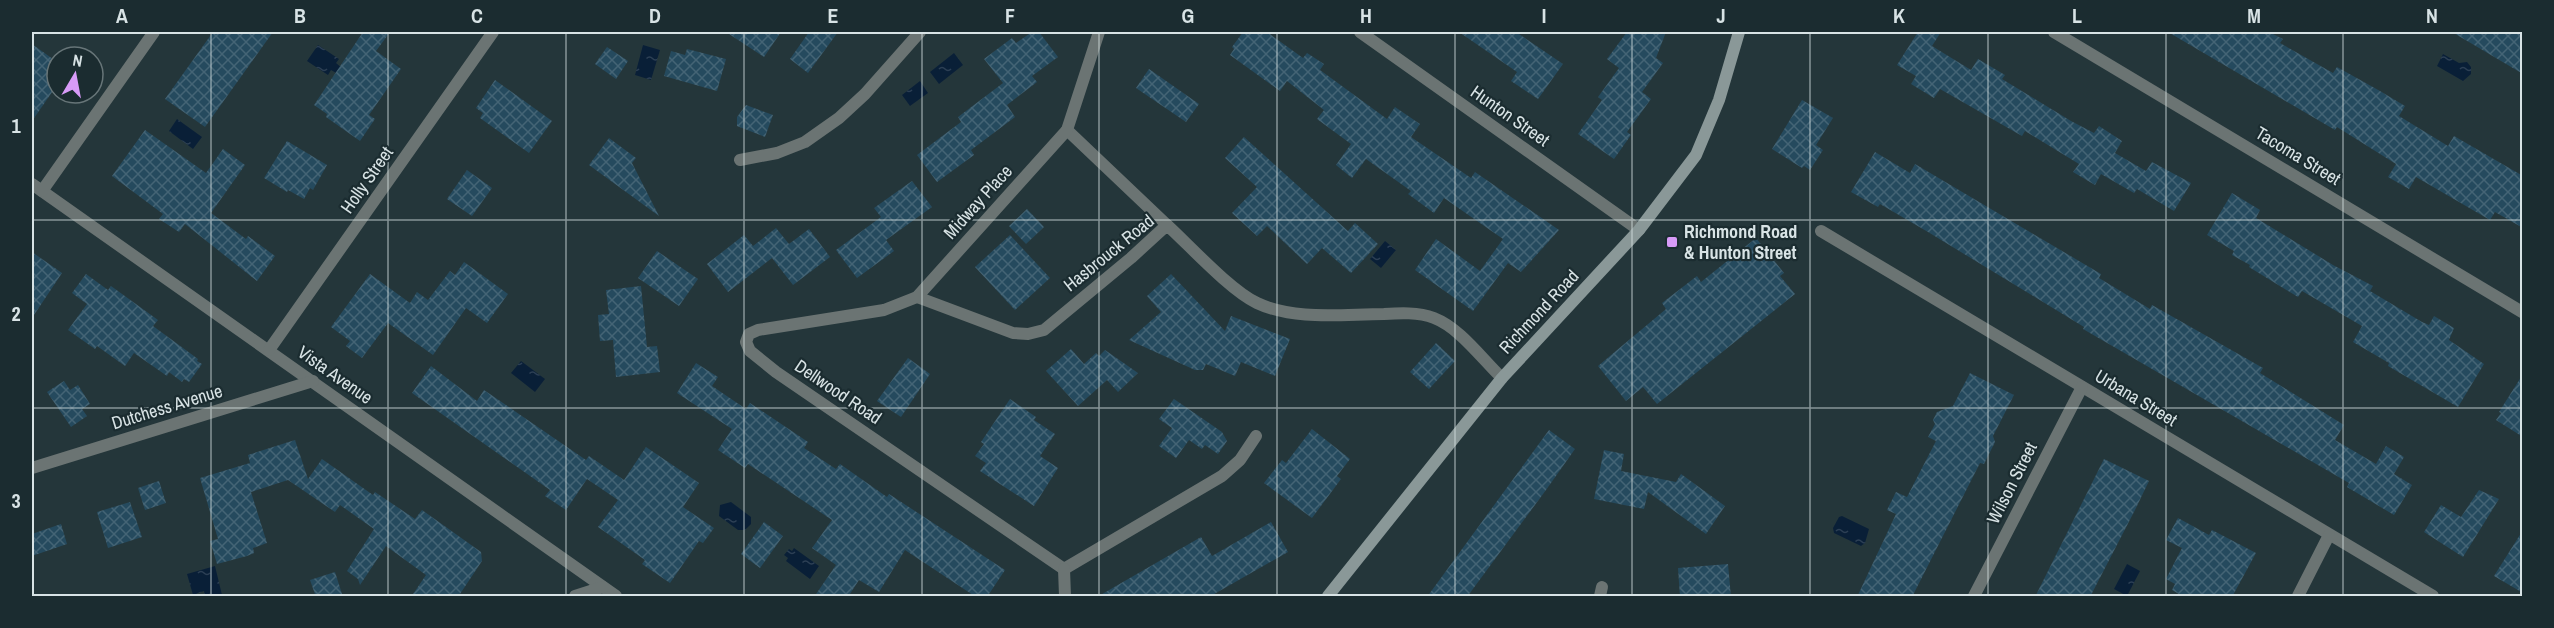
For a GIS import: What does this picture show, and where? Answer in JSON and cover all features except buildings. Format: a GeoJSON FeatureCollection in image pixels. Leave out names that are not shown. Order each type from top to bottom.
{"type":"FeatureCollection","features":[{"type":"Feature","properties":{"kind":"main road","name":"Richmond Road"},"geometry":{"type":"LineString","coordinates":[[1328,597],[1502,378],[1639,231],[1696,155],[1719,99],[1739,32]]}},
{"type":"Feature","properties":{"kind":"street"},"geometry":{"type":"LineString","coordinates":[[37,187],[154,32]]}},
{"type":"Feature","properties":{"kind":"street","name":"Holly Street"},"geometry":{"type":"LineString","coordinates":[[269,350],[493,32]]}},
{"type":"Feature","properties":{"kind":"street"},"geometry":{"type":"LineString","coordinates":[[740,160],[777,153],[805,142],[839,118],[865,94],[911,39],[920,32]]}},
{"type":"Feature","properties":{"kind":"street"},"geometry":{"type":"LineString","coordinates":[[1099,32],[1067,130],[1167,225]]}},
{"type":"Feature","properties":{"kind":"street","name":"Hunton Street"},"geometry":{"type":"LineString","coordinates":[[1360,32],[1639,231]]}},
{"type":"Feature","properties":{"kind":"street","name":"Tacoma Street"},"geometry":{"type":"LineString","coordinates":[[2054,32],[2523,312]]}},
{"type":"Feature","properties":{"kind":"street","name":"Midway Place"},"geometry":{"type":"LineString","coordinates":[[917,297],[1067,130]]}},
{"type":"Feature","properties":{"kind":"street","name":"Vista Avenue"},"geometry":{"type":"LineString","coordinates":[[37,187],[616,597]]}},
{"type":"Feature","properties":{"kind":"street","name":"Hasbrouck Road"},"geometry":{"type":"LineString","coordinates":[[917,297],[1012,333],[1028,334],[1044,330],[1167,225],[1256,303],[1281,311],[1307,315],[1408,313],[1433,318],[1450,327],[1502,378]]}},
{"type":"Feature","properties":{"kind":"street","name":"Urbana Street"},"geometry":{"type":"LineString","coordinates":[[1821,231],[2433,597]]}},
{"type":"Feature","properties":{"kind":"street","name":"Dellwood Road"},"geometry":{"type":"LineString","coordinates":[[917,297],[884,310],[758,330],[749,334],[746,342],[750,351],[776,372],[1064,569]]}},
{"type":"Feature","properties":{"kind":"street","name":"Dutchess Avenue"},"geometry":{"type":"LineString","coordinates":[[32,468],[313,381]]}},
{"type":"Feature","properties":{"kind":"street","name":"Wilson Street"},"geometry":{"type":"LineString","coordinates":[[1974,597],[2082,387]]}},
{"type":"Feature","properties":{"kind":"street"},"geometry":{"type":"LineString","coordinates":[[1065,597],[1064,569],[1222,476],[1240,460],[1256,436]]}},
{"type":"Feature","properties":{"kind":"street"},"geometry":{"type":"LineString","coordinates":[[2298,597],[2330,535]]}},
{"type":"Feature","properties":{"kind":"street"},"geometry":{"type":"LineString","coordinates":[[575,597],[603,588]]}},
{"type":"Feature","properties":{"kind":"water"},"geometry":{"type":"Polygon","coordinates":[[[318,45],[339,59],[336,63],[342,68],[338,74],[331,70],[328,75],[307,61],[318,45]]]}},
{"type":"Feature","properties":{"kind":"water"},"geometry":{"type":"Polygon","coordinates":[[[643,45],[660,50],[651,80],[635,75],[643,45]]]}},
{"type":"Feature","properties":{"kind":"water"},"geometry":{"type":"Polygon","coordinates":[[[954,53],[963,65],[939,84],[930,72],[954,53]]]}},
{"type":"Feature","properties":{"kind":"water"},"geometry":{"type":"Polygon","coordinates":[[[2443,54],[2459,63],[2467,62],[2471,67],[2471,74],[2463,81],[2437,66],[2443,54]]]}},
{"type":"Feature","properties":{"kind":"water"},"geometry":{"type":"Polygon","coordinates":[[[920,81],[928,93],[910,106],[902,95],[920,81]]]}},
{"type":"Feature","properties":{"kind":"water"},"geometry":{"type":"Polygon","coordinates":[[[177,119],[202,137],[193,149],[169,131],[177,119]]]}},
{"type":"Feature","properties":{"kind":"water"},"geometry":{"type":"Polygon","coordinates":[[[1385,241],[1396,250],[1381,268],[1370,259],[1385,241]]]}},
{"type":"Feature","properties":{"kind":"water"},"geometry":{"type":"Polygon","coordinates":[[[521,361],[545,379],[535,392],[511,373],[521,361]]]}},
{"type":"Feature","properties":{"kind":"water"},"geometry":{"type":"Polygon","coordinates":[[[731,502],[751,517],[751,524],[745,530],[738,530],[719,516],[720,505],[731,502]]]}},
{"type":"Feature","properties":{"kind":"water"},"geometry":{"type":"Polygon","coordinates":[[[1842,516],[1869,529],[1865,543],[1861,546],[1834,533],[1833,528],[1842,516]]]}},
{"type":"Feature","properties":{"kind":"water"},"geometry":{"type":"Polygon","coordinates":[[[794,548],[819,566],[810,579],[786,561],[788,558],[784,555],[789,549],[792,551],[794,548]]]}},
{"type":"Feature","properties":{"kind":"water"},"geometry":{"type":"Polygon","coordinates":[[[2127,564],[2140,571],[2127,596],[2114,589],[2127,564]]]}},
{"type":"Feature","properties":{"kind":"water"},"geometry":{"type":"Polygon","coordinates":[[[215,566],[222,595],[205,596],[204,591],[193,595],[187,574],[215,566]]]}},
{"type":"Feature","properties":{"kind":"place","name":"Richmond Road & Hunton Street"},"geometry":{"type":"Point","coordinates":[1672,242]}}]}
